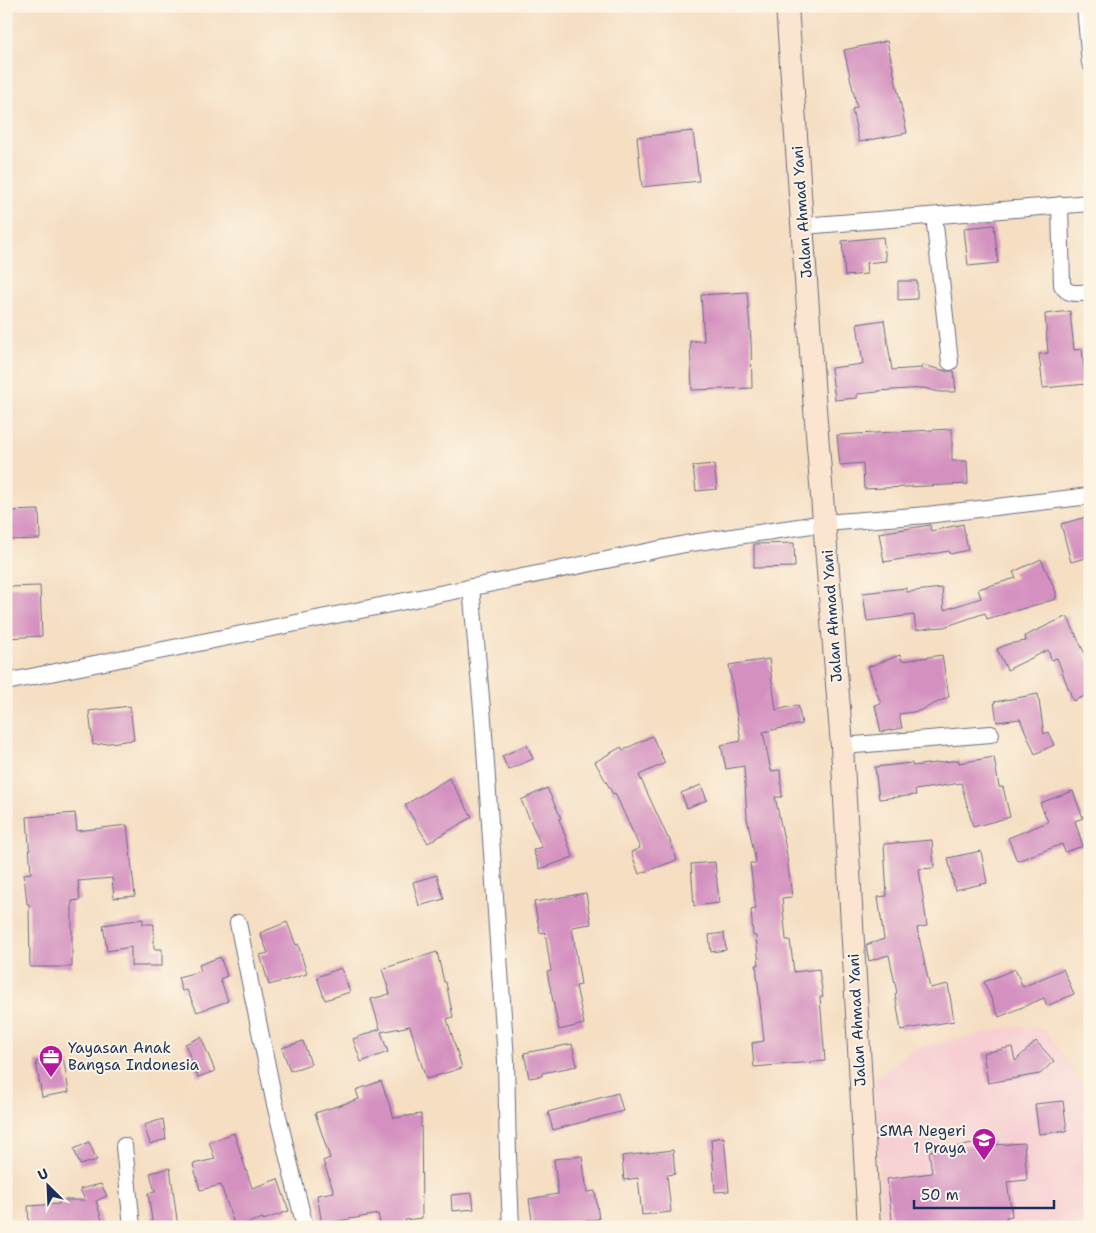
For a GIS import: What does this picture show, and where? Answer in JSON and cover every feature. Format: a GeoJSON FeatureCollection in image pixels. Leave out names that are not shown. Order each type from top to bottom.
{"type":"FeatureCollection","features":[{"type":"Feature","properties":{"kind":"street","name":"Jalan Ahmad Yani"},"geometry":{"type":"LineString","coordinates":[[787,6],[814,396],[842,746],[868,1227]]}},
{"type":"Feature","properties":{"kind":"street"},"geometry":{"type":"LineString","coordinates":[[1085,6],[1090,63]]}},
{"type":"Feature","properties":{"kind":"street"},"geometry":{"type":"LineString","coordinates":[[803,226],[1090,203]]}},
{"type":"Feature","properties":{"kind":"street"},"geometry":{"type":"LineString","coordinates":[[1060,205],[1062,285],[1069,293],[1090,292]]}},
{"type":"Feature","properties":{"kind":"street"},"geometry":{"type":"LineString","coordinates":[[934,216],[950,362]]}},
{"type":"Feature","properties":{"kind":"street"},"geometry":{"type":"LineString","coordinates":[[6,682],[684,544],[825,523],[927,515],[1090,496]]}},
{"type":"Feature","properties":{"kind":"street"},"geometry":{"type":"LineString","coordinates":[[471,587],[483,720],[506,1060],[511,1227]]}},
{"type":"Feature","properties":{"kind":"street"},"geometry":{"type":"LineString","coordinates":[[842,746],[991,734]]}},
{"type":"Feature","properties":{"kind":"street"},"geometry":{"type":"LineString","coordinates":[[238,923],[274,1100],[305,1227]]}},
{"type":"Feature","properties":{"kind":"street"},"geometry":{"type":"LineString","coordinates":[[124,1146],[132,1227]]}},
{"type":"Feature","properties":{"kind":"shaded area","name":"SMA Negeri 1 Praya"},"geometry":{"type":"Polygon","coordinates":[[[1019,1025],[1046,1030],[1090,1095],[1090,1227],[883,1227],[874,1080],[912,1049],[1019,1025]]]}},
{"type":"Feature","properties":{"kind":"building"},"geometry":{"type":"Polygon","coordinates":[[[887,41],[907,133],[859,142],[852,109],[857,108],[844,50],[887,41]]]}},
{"type":"Feature","properties":{"kind":"building"},"geometry":{"type":"Polygon","coordinates":[[[693,131],[699,181],[642,187],[637,137],[693,131]]]}},
{"type":"Feature","properties":{"kind":"building"},"geometry":{"type":"Polygon","coordinates":[[[994,225],[998,263],[968,266],[964,228],[994,225]]]}},
{"type":"Feature","properties":{"kind":"building"},"geometry":{"type":"Polygon","coordinates":[[[883,237],[886,261],[866,263],[867,274],[845,276],[842,241],[883,237]]]}},
{"type":"Feature","properties":{"kind":"building"},"geometry":{"type":"Polygon","coordinates":[[[898,281],[917,281],[917,299],[898,300],[898,281]]]}},
{"type":"Feature","properties":{"kind":"building"},"geometry":{"type":"Polygon","coordinates":[[[747,292],[752,388],[692,390],[690,341],[704,341],[701,295],[747,292]]]}},
{"type":"Feature","properties":{"kind":"building"},"geometry":{"type":"Polygon","coordinates":[[[1070,311],[1074,350],[1082,349],[1086,384],[1043,388],[1039,354],[1048,353],[1045,314],[1070,311]]]}},
{"type":"Feature","properties":{"kind":"building"},"geometry":{"type":"Polygon","coordinates":[[[884,320],[892,370],[922,368],[922,365],[954,371],[956,392],[939,392],[924,388],[878,391],[857,394],[857,398],[835,400],[831,368],[863,364],[857,324],[884,320]]]}},
{"type":"Feature","properties":{"kind":"building"},"geometry":{"type":"Polygon","coordinates":[[[952,429],[952,461],[967,461],[968,484],[864,489],[863,463],[840,465],[837,435],[952,429]]]}},
{"type":"Feature","properties":{"kind":"building"},"geometry":{"type":"Polygon","coordinates":[[[714,464],[717,489],[696,491],[693,466],[714,464]]]}},
{"type":"Feature","properties":{"kind":"building"},"geometry":{"type":"Polygon","coordinates":[[[39,510],[40,539],[6,540],[6,511],[39,510]]]}},
{"type":"Feature","properties":{"kind":"building"},"geometry":{"type":"Polygon","coordinates":[[[1090,516],[1090,557],[1071,562],[1061,524],[1090,516]]]}},
{"type":"Feature","properties":{"kind":"building"},"geometry":{"type":"Polygon","coordinates":[[[963,524],[968,550],[950,554],[949,551],[884,562],[879,533],[930,525],[931,531],[963,524]]]}},
{"type":"Feature","properties":{"kind":"building"},"geometry":{"type":"Polygon","coordinates":[[[794,543],[795,567],[754,568],[754,544],[794,543]]]}},
{"type":"Feature","properties":{"kind":"building"},"geometry":{"type":"Polygon","coordinates":[[[1041,559],[1056,592],[1056,599],[987,619],[985,613],[944,627],[916,630],[914,615],[867,621],[863,593],[906,588],[906,592],[942,588],[944,610],[981,598],[978,589],[1016,578],[1013,572],[1041,559]]]}},
{"type":"Feature","properties":{"kind":"building"},"geometry":{"type":"Polygon","coordinates":[[[40,586],[42,636],[6,638],[6,587],[40,586]]]}},
{"type":"Feature","properties":{"kind":"building"},"geometry":{"type":"Polygon","coordinates":[[[1067,616],[1090,665],[1090,694],[1073,701],[1057,658],[1051,660],[1048,650],[1007,670],[997,649],[1008,644],[1026,641],[1025,636],[1067,616]]]}},
{"type":"Feature","properties":{"kind":"building"},"geometry":{"type":"Polygon","coordinates":[[[900,655],[902,661],[942,655],[949,697],[919,711],[899,714],[902,728],[881,732],[875,705],[881,704],[868,667],[900,655]]]}},
{"type":"Feature","properties":{"kind":"building"},"geometry":{"type":"Polygon","coordinates":[[[769,659],[776,710],[798,705],[802,724],[763,732],[771,771],[780,770],[782,797],[775,797],[786,849],[792,897],[782,898],[786,940],[790,940],[794,972],[819,969],[823,997],[820,997],[825,1061],[754,1067],[752,1043],[764,1041],[756,965],[759,965],[756,936],[753,936],[751,910],[756,909],[750,863],[756,863],[747,818],[744,766],[726,769],[721,745],[741,741],[729,665],[769,659]]]}},
{"type":"Feature","properties":{"kind":"building"},"geometry":{"type":"Polygon","coordinates":[[[1038,694],[1044,734],[1048,732],[1054,745],[1035,754],[1020,719],[997,722],[994,702],[1038,694]]]}},
{"type":"Feature","properties":{"kind":"building"},"geometry":{"type":"Polygon","coordinates":[[[130,706],[134,740],[93,745],[89,711],[130,706]]]}},
{"type":"Feature","properties":{"kind":"building"},"geometry":{"type":"Polygon","coordinates":[[[652,736],[665,763],[639,775],[669,838],[677,860],[639,874],[631,852],[640,848],[615,793],[613,794],[595,762],[621,747],[623,750],[652,736]]]}},
{"type":"Feature","properties":{"kind":"building"},"geometry":{"type":"Polygon","coordinates":[[[527,745],[533,759],[508,770],[502,756],[527,745]]]}},
{"type":"Feature","properties":{"kind":"building"},"geometry":{"type":"Polygon","coordinates":[[[994,757],[999,787],[1003,787],[1010,817],[973,827],[961,783],[915,790],[916,795],[879,799],[875,767],[912,763],[912,766],[959,760],[959,763],[994,757]]]}},
{"type":"Feature","properties":{"kind":"building"},"geometry":{"type":"Polygon","coordinates":[[[449,778],[472,817],[428,843],[405,805],[449,778]]]}},
{"type":"Feature","properties":{"kind":"building"},"geometry":{"type":"Polygon","coordinates":[[[701,785],[707,800],[687,808],[681,793],[701,785]]]}},
{"type":"Feature","properties":{"kind":"building"},"geometry":{"type":"Polygon","coordinates":[[[547,788],[561,818],[559,819],[573,857],[540,869],[533,850],[542,847],[521,800],[547,788]]]}},
{"type":"Feature","properties":{"kind":"building"},"geometry":{"type":"Polygon","coordinates":[[[1073,791],[1083,818],[1075,821],[1083,846],[1065,852],[1062,844],[1017,861],[1008,838],[1048,822],[1040,803],[1073,791]]]}},
{"type":"Feature","properties":{"kind":"building"},"geometry":{"type":"Polygon","coordinates":[[[75,813],[77,831],[127,825],[135,896],[114,898],[112,878],[78,881],[80,900],[72,901],[72,967],[30,967],[29,904],[27,904],[24,874],[31,873],[27,817],[75,813]]]}},
{"type":"Feature","properties":{"kind":"building"},"geometry":{"type":"Polygon","coordinates":[[[932,840],[934,868],[919,869],[927,926],[917,928],[930,988],[948,984],[954,1021],[901,1030],[895,994],[897,993],[889,955],[869,961],[866,945],[884,939],[878,897],[887,896],[884,844],[932,840]]]}},
{"type":"Feature","properties":{"kind":"building"},"geometry":{"type":"Polygon","coordinates":[[[981,851],[987,883],[955,890],[948,858],[981,851]]]}},
{"type":"Feature","properties":{"kind":"building"},"geometry":{"type":"Polygon","coordinates":[[[715,862],[719,903],[694,906],[691,864],[715,862]]]}},
{"type":"Feature","properties":{"kind":"building"},"geometry":{"type":"Polygon","coordinates":[[[437,875],[444,899],[419,906],[413,882],[437,875]]]}},
{"type":"Feature","properties":{"kind":"building"},"geometry":{"type":"Polygon","coordinates":[[[586,893],[591,924],[572,927],[581,985],[576,986],[584,1024],[559,1030],[547,972],[551,971],[545,932],[540,933],[534,902],[586,893]]]}},
{"type":"Feature","properties":{"kind":"building"},"geometry":{"type":"Polygon","coordinates":[[[143,919],[143,924],[154,924],[154,949],[162,949],[162,966],[131,966],[131,947],[107,951],[103,925],[143,919]]]}},
{"type":"Feature","properties":{"kind":"building"},"geometry":{"type":"Polygon","coordinates":[[[287,922],[296,945],[298,944],[307,974],[269,985],[260,955],[268,953],[260,933],[287,922]]]}},
{"type":"Feature","properties":{"kind":"building"},"geometry":{"type":"Polygon","coordinates":[[[724,933],[726,950],[711,952],[709,935],[724,933]]]}},
{"type":"Feature","properties":{"kind":"building"},"geometry":{"type":"Polygon","coordinates":[[[437,952],[444,982],[446,982],[453,1017],[447,1019],[462,1068],[426,1079],[410,1026],[381,1032],[388,1052],[361,1062],[353,1039],[380,1029],[371,999],[390,994],[382,969],[437,952]]]}},
{"type":"Feature","properties":{"kind":"building"},"geometry":{"type":"Polygon","coordinates":[[[220,957],[227,976],[220,979],[228,1001],[197,1012],[187,990],[182,991],[178,977],[201,971],[199,965],[220,957]]]}},
{"type":"Feature","properties":{"kind":"building"},"geometry":{"type":"Polygon","coordinates":[[[341,968],[350,992],[325,1000],[317,977],[341,968]]]}},
{"type":"Feature","properties":{"kind":"building"},"geometry":{"type":"Polygon","coordinates":[[[1015,969],[1023,987],[1063,969],[1074,994],[1047,1006],[1044,998],[999,1017],[984,982],[1015,969]]]}},
{"type":"Feature","properties":{"kind":"building"},"geometry":{"type":"Polygon","coordinates":[[[201,1037],[215,1071],[198,1077],[185,1044],[201,1037]]]}},
{"type":"Feature","properties":{"kind":"building"},"geometry":{"type":"Polygon","coordinates":[[[303,1041],[311,1064],[290,1071],[282,1048],[303,1041]]]}},
{"type":"Feature","properties":{"kind":"building"},"geometry":{"type":"Polygon","coordinates":[[[1036,1041],[1054,1061],[1040,1074],[988,1083],[983,1053],[1012,1047],[1015,1061],[1036,1041]]]}},
{"type":"Feature","properties":{"kind":"building"},"geometry":{"type":"Polygon","coordinates":[[[572,1044],[577,1066],[542,1073],[542,1076],[529,1078],[524,1053],[572,1044]]]}},
{"type":"Feature","properties":{"kind":"building"},"geometry":{"type":"Polygon","coordinates":[[[63,1057],[69,1092],[42,1097],[36,1062],[63,1057]]]}},
{"type":"Feature","properties":{"kind":"building"},"geometry":{"type":"Polygon","coordinates":[[[381,1081],[394,1118],[421,1114],[422,1218],[405,1220],[406,1227],[381,1227],[378,1214],[322,1224],[317,1195],[334,1192],[323,1161],[330,1158],[315,1113],[359,1099],[356,1090],[381,1081]]]}},
{"type":"Feature","properties":{"kind":"building"},"geometry":{"type":"Polygon","coordinates":[[[618,1093],[623,1111],[553,1130],[548,1112],[618,1093]]]}},
{"type":"Feature","properties":{"kind":"building"},"geometry":{"type":"Polygon","coordinates":[[[1063,1101],[1067,1131],[1039,1134],[1035,1104],[1063,1101]]]}},
{"type":"Feature","properties":{"kind":"building"},"geometry":{"type":"Polygon","coordinates":[[[163,1119],[166,1139],[150,1144],[144,1125],[163,1119]]]}},
{"type":"Feature","properties":{"kind":"building"},"geometry":{"type":"Polygon","coordinates":[[[234,1133],[252,1188],[278,1179],[289,1211],[235,1227],[221,1185],[200,1190],[193,1164],[215,1159],[209,1142],[234,1133]]]}},
{"type":"Feature","properties":{"kind":"building"},"geometry":{"type":"Polygon","coordinates":[[[724,1137],[729,1191],[715,1192],[711,1139],[724,1137]]]}},
{"type":"Feature","properties":{"kind":"building"},"geometry":{"type":"Polygon","coordinates":[[[993,1141],[994,1145],[1024,1143],[1027,1180],[1007,1182],[1012,1216],[1006,1217],[1007,1227],[893,1227],[887,1179],[932,1173],[929,1151],[993,1141]]]}},
{"type":"Feature","properties":{"kind":"building"},"geometry":{"type":"Polygon","coordinates":[[[89,1142],[97,1160],[80,1165],[74,1149],[89,1142]]]}},
{"type":"Feature","properties":{"kind":"building"},"geometry":{"type":"Polygon","coordinates":[[[673,1150],[675,1174],[667,1175],[671,1212],[642,1215],[638,1178],[624,1180],[622,1156],[673,1150]]]}},
{"type":"Feature","properties":{"kind":"building"},"geometry":{"type":"Polygon","coordinates":[[[582,1156],[587,1192],[595,1191],[599,1219],[552,1225],[552,1227],[533,1227],[529,1199],[558,1194],[554,1159],[582,1156]]]}},
{"type":"Feature","properties":{"kind":"building"},"geometry":{"type":"Polygon","coordinates":[[[170,1168],[178,1227],[153,1227],[148,1193],[155,1192],[150,1173],[170,1168]]]}},
{"type":"Feature","properties":{"kind":"building"},"geometry":{"type":"Polygon","coordinates":[[[101,1184],[107,1196],[96,1201],[104,1227],[29,1227],[28,1206],[59,1204],[59,1200],[85,1200],[80,1189],[101,1184]]]}},
{"type":"Feature","properties":{"kind":"building"},"geometry":{"type":"Polygon","coordinates":[[[472,1193],[474,1209],[452,1211],[451,1195],[472,1193]]]}},
{"type":"Feature","properties":{"kind":"place","name":"Yayasan Anak Bangsa Indonesia"},"geometry":{"type":"Point","coordinates":[51,1078]}},
{"type":"Feature","properties":{"kind":"place","name":"SMA Negeri 1 Praya"},"geometry":{"type":"Point","coordinates":[984,1161]}}]}
